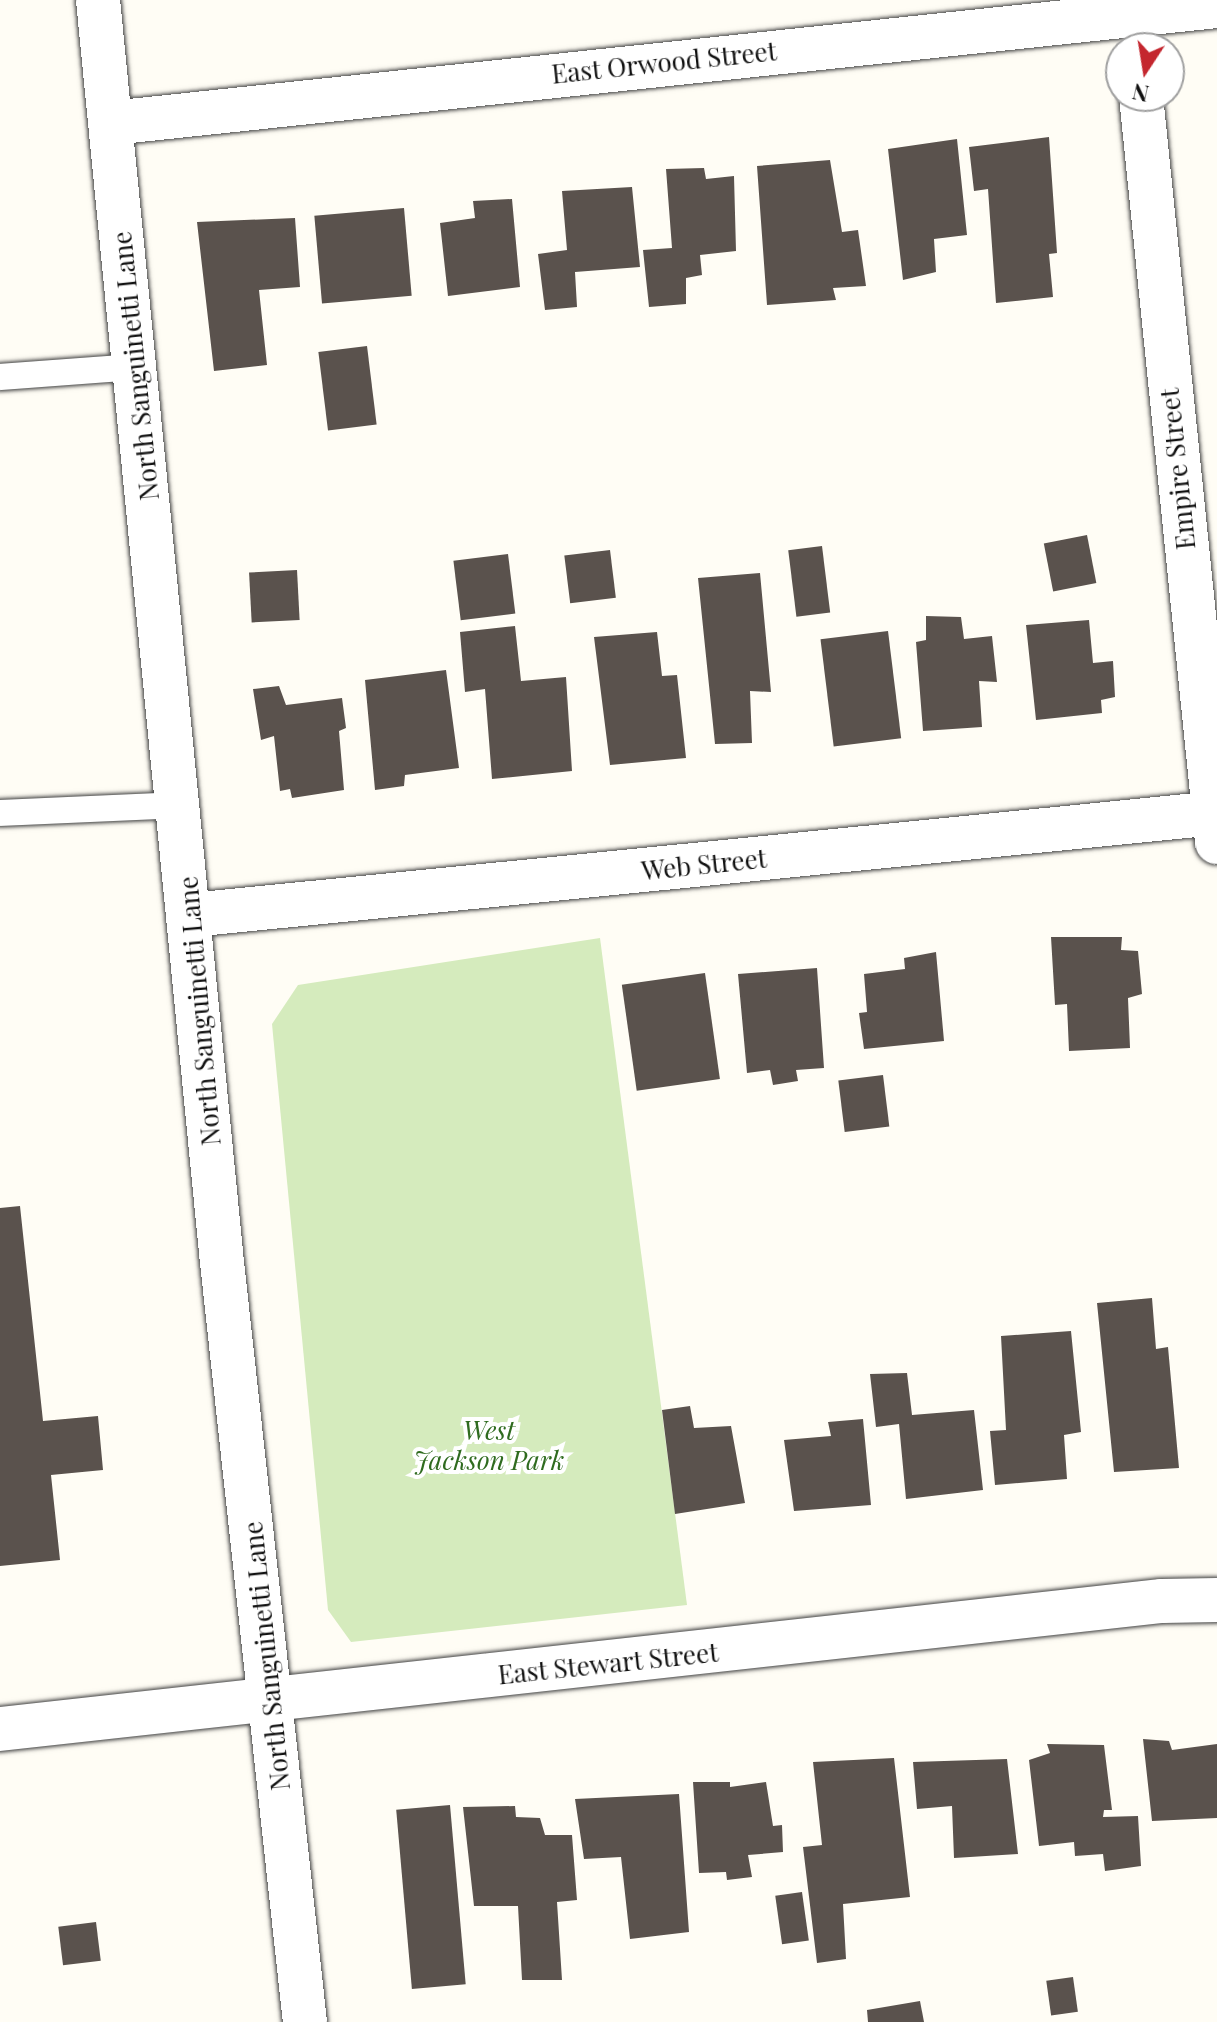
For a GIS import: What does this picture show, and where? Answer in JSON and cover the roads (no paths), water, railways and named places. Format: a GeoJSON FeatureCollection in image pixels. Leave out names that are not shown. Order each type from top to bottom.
{"type":"FeatureCollection","features":[{"type":"Feature","properties":{"kind":"street","name":"North Sanguinetti Lane"},"geometry":{"type":"LineString","coordinates":[[98,0],[191,915],[221,1253],[305,2022]]}},
{"type":"Feature","properties":{"kind":"street","name":"East Orwood Street"},"geometry":{"type":"LineString","coordinates":[[111,123],[1134,21],[1217,6]]}},
{"type":"Feature","properties":{"kind":"street","name":"Empire Street"},"geometry":{"type":"LineString","coordinates":[[1143,112],[1216,823]]}},
{"type":"Feature","properties":{"kind":"street","name":"Web Street"},"geometry":{"type":"LineString","coordinates":[[191,915],[1216,823]]}},
{"type":"Feature","properties":{"kind":"street","name":"East Stewart Street"},"geometry":{"type":"LineString","coordinates":[[0,1729],[1162,1601],[1217,1600]]}},
{"type":"Feature","properties":{"kind":"lane"},"geometry":{"type":"LineString","coordinates":[[0,377],[136,367]]}},
{"type":"Feature","properties":{"kind":"lane"},"geometry":{"type":"LineString","coordinates":[[0,813],[180,805]]}},
{"type":"Feature","properties":{"kind":"park label","name":"West Jackson Park"},"geometry":{"type":"Point","coordinates":[489,1445]}}]}
